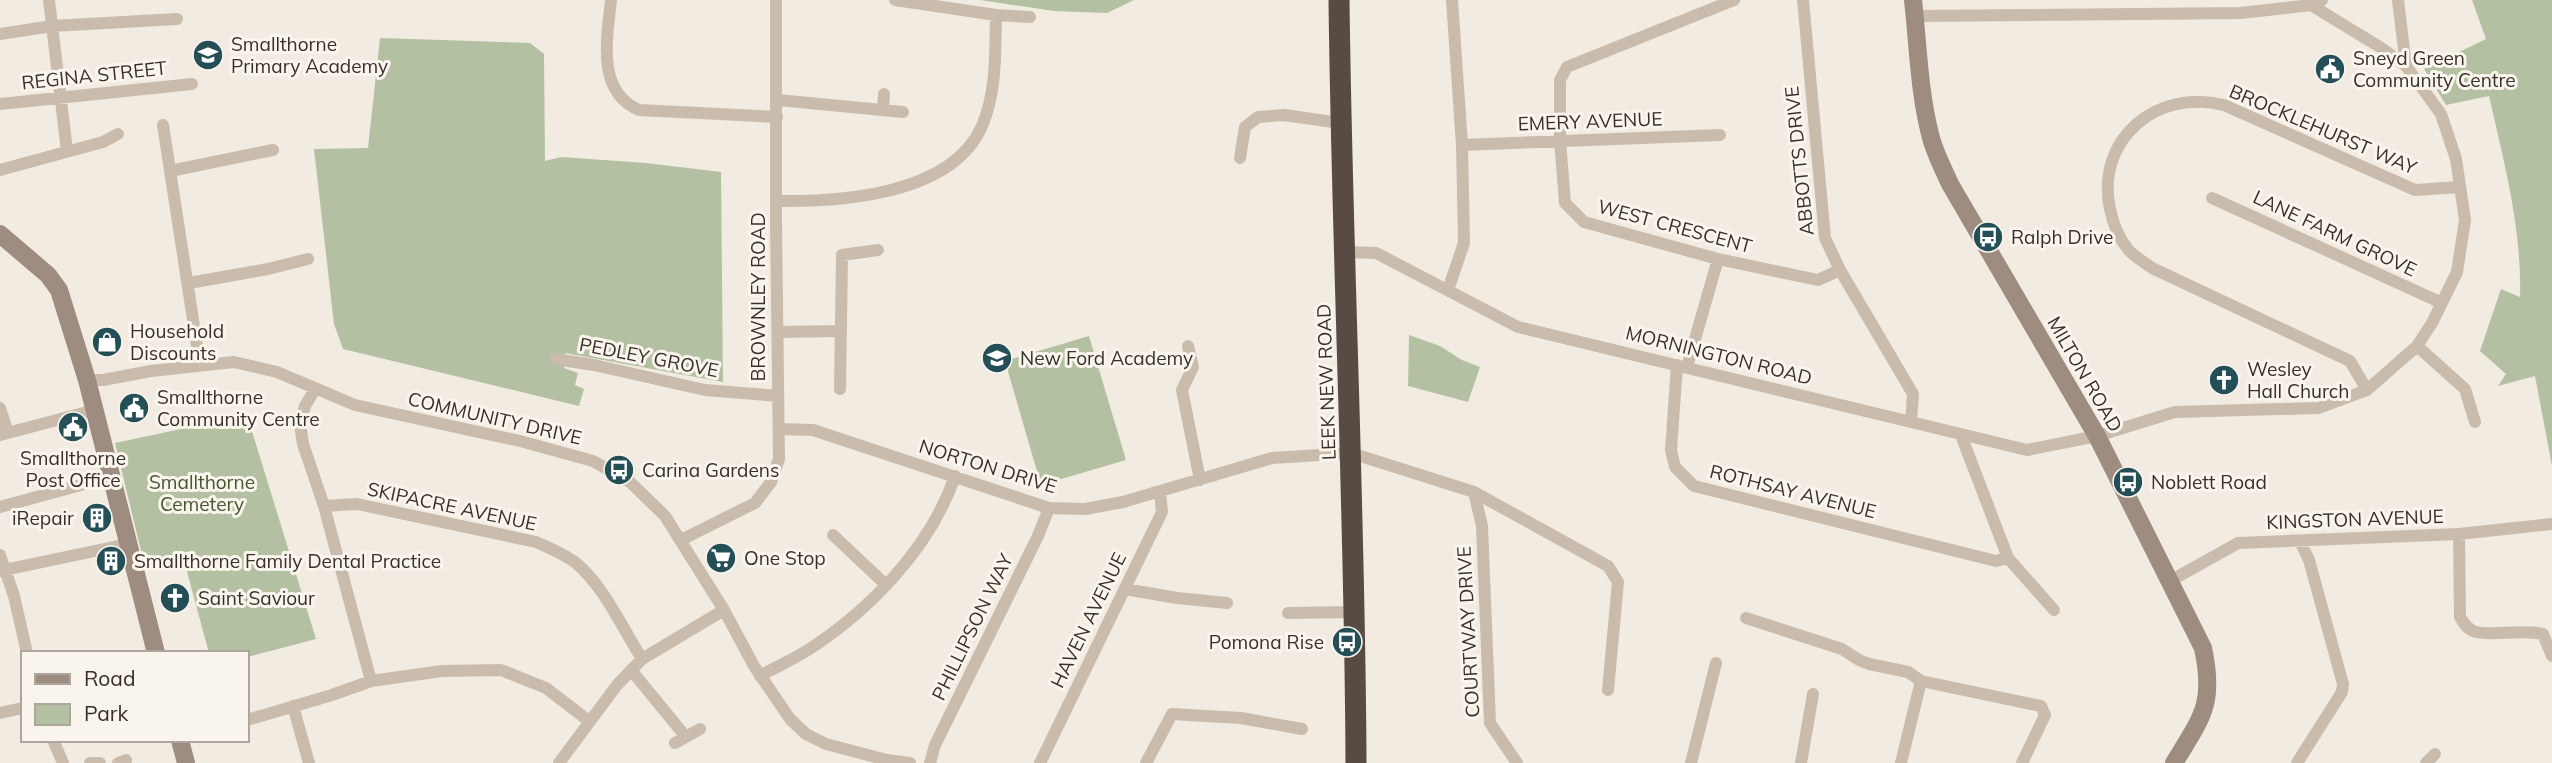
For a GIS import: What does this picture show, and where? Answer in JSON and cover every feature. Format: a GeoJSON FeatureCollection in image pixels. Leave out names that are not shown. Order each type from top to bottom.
{"type":"FeatureCollection","features":[{"type":"Feature","properties":{"kind":"highway","name":"LEEK NEW ROAD"},"geometry":{"type":"LineString","coordinates":[[1339,0],[1340,123],[1355,612],[1356,763]]}},
{"type":"Feature","properties":{"kind":"street"},"geometry":{"type":"LineString","coordinates":[[49,0],[67,151]]}},
{"type":"Feature","properties":{"kind":"street"},"geometry":{"type":"LineString","coordinates":[[611,0],[607,71],[610,82],[626,104],[639,110],[777,117]]}},
{"type":"Feature","properties":{"kind":"street","name":"BROWNLEY ROAD"},"geometry":{"type":"LineString","coordinates":[[681,540],[755,503],[771,482],[779,459],[776,0]]}},
{"type":"Feature","properties":{"kind":"street"},"geometry":{"type":"LineString","coordinates":[[895,0],[996,15],[1030,17]]}},
{"type":"Feature","properties":{"kind":"street"},"geometry":{"type":"LineString","coordinates":[[1448,290],[1464,243],[1462,145],[1452,0]]}},
{"type":"Feature","properties":{"kind":"street","name":"WEST CRESCENT"},"geometry":{"type":"LineString","coordinates":[[1734,0],[1567,67],[1560,80],[1560,141],[1565,202],[1584,222],[1718,259],[1818,280],[1840,270]]}},
{"type":"Feature","properties":{"kind":"street","name":"ABBOTTS DRIVE"},"geometry":{"type":"LineString","coordinates":[[1803,0],[1825,238],[1840,270],[1913,394],[1911,422]]}},
{"type":"Feature","properties":{"kind":"street"},"geometry":{"type":"LineString","coordinates":[[2398,0],[2406,66]]}},
{"type":"Feature","properties":{"kind":"street"},"geometry":{"type":"LineString","coordinates":[[1914,8],[2241,13],[2317,3],[2406,66],[2441,114],[2456,159],[2465,220],[2457,272],[2417,346],[2367,390],[2319,408],[2175,412],[2097,436]]}},
{"type":"Feature","properties":{"kind":"street","name":"MILTON ROAD"},"geometry":{"type":"LineString","coordinates":[[1914,8],[1922,88],[1936,153],[1950,184],[2097,436],[2203,648],[2209,692],[2204,713],[2174,763]]}},
{"type":"Feature","properties":{"kind":"street"},"geometry":{"type":"LineString","coordinates":[[776,201],[827,202],[884,191],[937,173],[956,161],[978,134],[992,93],[996,15]]}},
{"type":"Feature","properties":{"kind":"street"},"geometry":{"type":"LineString","coordinates":[[0,34],[52,26],[177,19]]}},
{"type":"Feature","properties":{"kind":"street","name":"REGINA STREET"},"geometry":{"type":"LineString","coordinates":[[0,104],[192,84]]}},
{"type":"Feature","properties":{"kind":"street"},"geometry":{"type":"LineString","coordinates":[[883,110],[884,94]]}},
{"type":"Feature","properties":{"kind":"street"},"geometry":{"type":"LineString","coordinates":[[778,100],[903,111]]}},
{"type":"Feature","properties":{"kind":"street","name":"BROCKLEHURST WAY"},"geometry":{"type":"LineString","coordinates":[[2367,390],[2350,361],[2152,268],[2127,249],[2113,223],[2106,191],[2115,148],[2139,120],[2173,103],[2204,100],[2224,105],[2415,191],[2460,187]]}},
{"type":"Feature","properties":{"kind":"street"},"geometry":{"type":"LineString","coordinates":[[1240,158],[1245,127],[1258,117],[1284,116],[1340,123]]}},
{"type":"Feature","properties":{"kind":"street"},"geometry":{"type":"LineString","coordinates":[[163,125],[200,365]]}},
{"type":"Feature","properties":{"kind":"street"},"geometry":{"type":"LineString","coordinates":[[0,170],[103,142],[118,134]]}},
{"type":"Feature","properties":{"kind":"street","name":"EMERY AVENUE"},"geometry":{"type":"LineString","coordinates":[[1462,145],[1720,135]]}},
{"type":"Feature","properties":{"kind":"street"},"geometry":{"type":"LineString","coordinates":[[170,171],[273,150]]}},
{"type":"Feature","properties":{"kind":"street","name":"LANE FARM GROVE"},"geometry":{"type":"LineString","coordinates":[[2212,198],[2442,303]]}},
{"type":"Feature","properties":{"kind":"street"},"geometry":{"type":"LineString","coordinates":[[0,234],[48,275],[59,290],[87,380],[155,651]]}},
{"type":"Feature","properties":{"kind":"street"},"geometry":{"type":"LineString","coordinates":[[841,389],[842,255],[878,250]]}},
{"type":"Feature","properties":{"kind":"street","name":"MORNINGTON ROAD"},"geometry":{"type":"LineString","coordinates":[[1345,252],[1376,253],[1518,327],[2027,450],[2097,436]]}},
{"type":"Feature","properties":{"kind":"street"},"geometry":{"type":"LineString","coordinates":[[189,284],[308,259]]}},
{"type":"Feature","properties":{"kind":"street","name":"ROTHSAY AVENUE"},"geometry":{"type":"LineString","coordinates":[[1718,259],[1682,366],[1671,450],[1675,467],[1694,486],[1996,561],[2008,558]]}},
{"type":"Feature","properties":{"kind":"street"},"geometry":{"type":"LineString","coordinates":[[778,332],[840,331]]}},
{"type":"Feature","properties":{"kind":"street"},"geometry":{"type":"LineString","coordinates":[[1188,346],[1193,367],[1182,390],[1200,480]]}},
{"type":"Feature","properties":{"kind":"street"},"geometry":{"type":"LineString","coordinates":[[2417,346],[2465,389],[2475,422]]}},
{"type":"Feature","properties":{"kind":"street","name":"PEDLEY GROVE"},"geometry":{"type":"LineString","coordinates":[[555,359],[705,390],[778,396]]}},
{"type":"Feature","properties":{"kind":"street","name":"COMMUNITY DRIVE"},"geometry":{"type":"LineString","coordinates":[[87,380],[234,362],[277,372],[355,405],[520,441],[593,461],[630,482],[665,516],[724,610],[761,677],[790,719],[806,734],[826,744],[886,761]]}},
{"type":"Feature","properties":{"kind":"street"},"geometry":{"type":"LineString","coordinates":[[315,389],[305,406],[300,424],[303,444],[324,506],[371,681]]}},
{"type":"Feature","properties":{"kind":"street"},"geometry":{"type":"LineString","coordinates":[[0,408],[4,434],[94,410]]}},
{"type":"Feature","properties":{"kind":"street","name":"NORTON DRIVE"},"geometry":{"type":"LineString","coordinates":[[780,429],[813,430],[1049,508],[1085,509],[1160,492],[1272,458],[1351,453]]}},
{"type":"Feature","properties":{"kind":"street"},"geometry":{"type":"LineString","coordinates":[[1961,435],[2008,558],[2054,610]]}},
{"type":"Feature","properties":{"kind":"street"},"geometry":{"type":"LineString","coordinates":[[1351,453],[1474,492],[1608,566],[1618,582],[1608,690]]}},
{"type":"Feature","properties":{"kind":"street"},"geometry":{"type":"LineString","coordinates":[[761,677],[837,629],[886,584],[913,553],[946,501],[955,476]]}},
{"type":"Feature","properties":{"kind":"street"},"geometry":{"type":"LineString","coordinates":[[0,507],[110,477]]}},
{"type":"Feature","properties":{"kind":"street","name":"HAVEN AVENUE"},"geometry":{"type":"LineString","coordinates":[[1045,762],[1162,512],[1160,492]]}},
{"type":"Feature","properties":{"kind":"street","name":"COURTWAY DRIVE"},"geometry":{"type":"LineString","coordinates":[[1474,492],[1482,526],[1490,723],[1517,763]]}},
{"type":"Feature","properties":{"kind":"street","name":"SKIPACRE AVENUE"},"geometry":{"type":"LineString","coordinates":[[324,506],[358,505],[537,542],[558,552],[591,578],[642,659]]}},
{"type":"Feature","properties":{"kind":"street","name":"PHILLIPSON WAY"},"geometry":{"type":"LineString","coordinates":[[930,763],[935,745],[1038,536],[1049,508]]}},
{"type":"Feature","properties":{"kind":"street","name":"KINGSTON AVENUE"},"geometry":{"type":"LineString","coordinates":[[2170,581],[2238,543],[2459,534],[2552,524]]}},
{"type":"Feature","properties":{"kind":"street"},"geometry":{"type":"LineString","coordinates":[[2459,534],[2460,617],[2465,626],[2476,632],[2529,631],[2543,634]]}},
{"type":"Feature","properties":{"kind":"street"},"geometry":{"type":"LineString","coordinates":[[834,535],[886,584]]}},
{"type":"Feature","properties":{"kind":"street"},"geometry":{"type":"LineString","coordinates":[[2297,763],[2342,692],[2343,684],[2309,560],[2300,541]]}},
{"type":"Feature","properties":{"kind":"street"},"geometry":{"type":"LineString","coordinates":[[3,570],[128,544]]}},
{"type":"Feature","properties":{"kind":"street"},"geometry":{"type":"LineString","coordinates":[[0,555],[26,651]]}},
{"type":"Feature","properties":{"kind":"street"},"geometry":{"type":"LineString","coordinates":[[1125,589],[1227,603]]}},
{"type":"Feature","properties":{"kind":"street"},"geometry":{"type":"LineString","coordinates":[[559,763],[589,721],[642,659],[724,610]]}},
{"type":"Feature","properties":{"kind":"street"},"geometry":{"type":"LineString","coordinates":[[1288,613],[1355,612]]}},
{"type":"Feature","properties":{"kind":"street"},"geometry":{"type":"LineString","coordinates":[[1746,618],[1842,649],[1868,664],[1908,672],[1921,681],[2041,706],[2045,715],[2022,763]]}},
{"type":"Feature","properties":{"kind":"street"},"geometry":{"type":"LineString","coordinates":[[2543,634],[2552,622]]}},
{"type":"Feature","properties":{"kind":"street"},"geometry":{"type":"LineString","coordinates":[[2543,634],[2552,656]]}},
{"type":"Feature","properties":{"kind":"street"},"geometry":{"type":"LineString","coordinates":[[1691,763],[1716,663]]}},
{"type":"Feature","properties":{"kind":"street"},"geometry":{"type":"LineString","coordinates":[[248,720],[371,681],[442,671],[501,670],[546,688],[589,721]]}},
{"type":"Feature","properties":{"kind":"street"},"geometry":{"type":"LineString","coordinates":[[631,670],[680,740],[700,729]]}},
{"type":"Feature","properties":{"kind":"street"},"geometry":{"type":"LineString","coordinates":[[1901,763],[1921,681]]}},
{"type":"Feature","properties":{"kind":"street"},"geometry":{"type":"LineString","coordinates":[[1801,763],[1813,694]]}},
{"type":"Feature","properties":{"kind":"street"},"geometry":{"type":"LineString","coordinates":[[293,706],[309,763]]}},
{"type":"Feature","properties":{"kind":"street"},"geometry":{"type":"LineString","coordinates":[[0,713],[21,708]]}},
{"type":"Feature","properties":{"kind":"street"},"geometry":{"type":"LineString","coordinates":[[1146,763],[1172,714],[1241,718],[1302,729]]}},
{"type":"Feature","properties":{"kind":"street"},"geometry":{"type":"LineString","coordinates":[[54,742],[63,763]]}},
{"type":"Feature","properties":{"kind":"street"},"geometry":{"type":"LineString","coordinates":[[181,742],[186,763]]}},
{"type":"Feature","properties":{"kind":"street"},"geometry":{"type":"LineString","coordinates":[[886,761],[910,763]]}},
{"type":"Feature","properties":{"kind":"street"},"geometry":{"type":"LineString","coordinates":[[90,763],[100,763]]}},
{"type":"Feature","properties":{"kind":"green space"},"geometry":{"type":"Polygon","coordinates":[[[980,0],[1134,0],[1107,13],[1054,11],[980,0]]]}},
{"type":"Feature","properties":{"kind":"green space"},"geometry":{"type":"Polygon","coordinates":[[[2472,0],[2552,0],[2552,466],[2535,376],[2498,386],[2506,374],[2480,351],[2501,289],[2520,297],[2515,220],[2489,96],[2446,105],[2424,69],[2486,39],[2472,0]]]}},
{"type":"Feature","properties":{"kind":"green space"},"geometry":{"type":"Polygon","coordinates":[[[380,38],[530,43],[544,54],[545,161],[561,157],[721,172],[723,382],[565,353],[564,368],[578,373],[575,385],[584,389],[579,406],[343,349],[334,324],[314,149],[368,148],[380,38]]]}},
{"type":"Feature","properties":{"kind":"green space"},"geometry":{"type":"Polygon","coordinates":[[[1409,335],[1440,346],[1462,360],[1480,367],[1468,402],[1408,386],[1409,335]]]}},
{"type":"Feature","properties":{"kind":"green space"},"geometry":{"type":"Polygon","coordinates":[[[1089,336],[1126,460],[1041,485],[1005,361],[1089,336]]]}},
{"type":"Feature","properties":{"kind":"green space","name":"Smallthorne Cemetery"},"geometry":{"type":"Polygon","coordinates":[[[247,415],[316,639],[248,657],[248,651],[208,651],[183,557],[145,567],[115,443],[247,415]]]}},
{"type":"Feature","properties":{"kind":"place","name":"Smallthorne Primary Academy"},"geometry":{"type":"Point","coordinates":[208,55]}},
{"type":"Feature","properties":{"kind":"place","name":"Sneyd Green Community Centre"},"geometry":{"type":"Point","coordinates":[2330,69]}},
{"type":"Feature","properties":{"kind":"place","name":"Ralph Drive"},"geometry":{"type":"Point","coordinates":[1988,237]}},
{"type":"Feature","properties":{"kind":"place","name":"Household Discounts"},"geometry":{"type":"Point","coordinates":[107,342]}},
{"type":"Feature","properties":{"kind":"place","name":"New Ford Academy"},"geometry":{"type":"Point","coordinates":[997,358]}},
{"type":"Feature","properties":{"kind":"place","name":"Wesley Hall Church"},"geometry":{"type":"Point","coordinates":[2224,380]}},
{"type":"Feature","properties":{"kind":"place","name":"Smallthorne Community Centre"},"geometry":{"type":"Point","coordinates":[134,408]}},
{"type":"Feature","properties":{"kind":"place","name":"Smallthorne Post Office"},"geometry":{"type":"Point","coordinates":[73,427]}},
{"type":"Feature","properties":{"kind":"place","name":"Carina Gardens"},"geometry":{"type":"Point","coordinates":[619,470]}},
{"type":"Feature","properties":{"kind":"place","name":"Noblett Road"},"geometry":{"type":"Point","coordinates":[2128,482]}},
{"type":"Feature","properties":{"kind":"place","name":"iRepair"},"geometry":{"type":"Point","coordinates":[97,518]}},
{"type":"Feature","properties":{"kind":"place","name":"One Stop"},"geometry":{"type":"Point","coordinates":[721,558]}},
{"type":"Feature","properties":{"kind":"place","name":"Smallthorne Family Dental Practice"},"geometry":{"type":"Point","coordinates":[111,561]}},
{"type":"Feature","properties":{"kind":"place","name":"Saint Saviour"},"geometry":{"type":"Point","coordinates":[175,598]}},
{"type":"Feature","properties":{"kind":"place","name":"Pomona Rise"},"geometry":{"type":"Point","coordinates":[1347,642]}}]}
